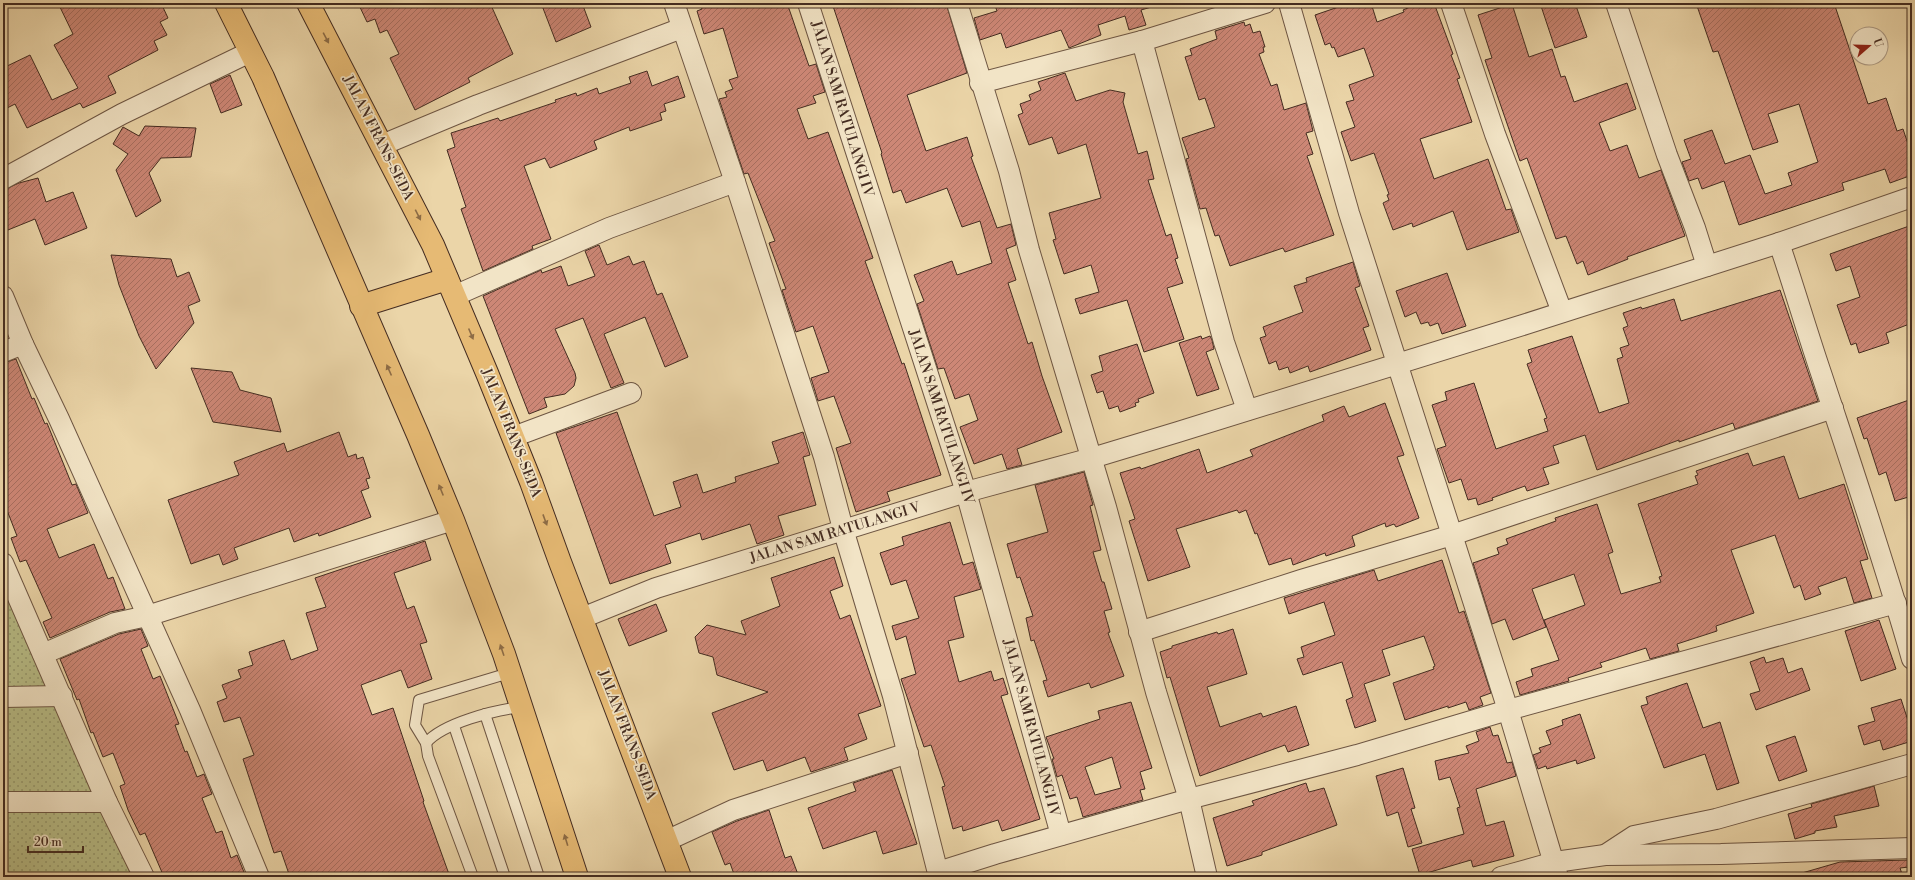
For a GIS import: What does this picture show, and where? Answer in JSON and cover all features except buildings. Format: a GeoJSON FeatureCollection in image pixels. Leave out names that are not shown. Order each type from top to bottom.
{"type":"FeatureCollection","features":[{"type":"Feature","properties":{"kind":"main road"},"geometry":{"type":"LineString","coordinates":[[226,3],[269,91],[418,435],[453,520],[483,597],[577,877]]}},
{"type":"Feature","properties":{"kind":"main road","name":"JALAN FRANS-SEDA"},"geometry":{"type":"LineString","coordinates":[[308,3],[382,145],[432,245],[451,288],[513,437],[680,877]]}},
{"type":"Feature","properties":{"kind":"main road"},"geometry":{"type":"LineString","coordinates":[[361,306],[451,288]]}},
{"type":"Feature","properties":{"kind":"street"},"geometry":{"type":"LineString","coordinates":[[674,3],[735,182],[824,457],[843,530],[891,689],[939,874],[1060,835],[1189,799],[1357,755],[1508,710],[1896,603]]}},
{"type":"Feature","properties":{"kind":"street","name":"JALAN SAM RATULANGI IV"},"geometry":{"type":"LineString","coordinates":[[808,3],[966,492],[1060,835]]}},
{"type":"Feature","properties":{"kind":"street"},"geometry":{"type":"LineString","coordinates":[[957,3],[980,83],[1009,171],[1029,250],[1092,458],[1139,632],[1189,799],[1207,877]]}},
{"type":"Feature","properties":{"kind":"street"},"geometry":{"type":"LineString","coordinates":[[980,83],[1080,59],[1265,3]]}},
{"type":"Feature","properties":{"kind":"street"},"geometry":{"type":"LineString","coordinates":[[1289,3],[1349,213],[1508,710],[1556,869]]}},
{"type":"Feature","properties":{"kind":"street"},"geometry":{"type":"LineString","coordinates":[[1451,3],[1495,134],[1562,312]]}},
{"type":"Feature","properties":{"kind":"street"},"geometry":{"type":"LineString","coordinates":[[1616,3],[1667,155],[1695,228],[1706,266]]}},
{"type":"Feature","properties":{"kind":"street"},"geometry":{"type":"LineString","coordinates":[[382,145],[478,105],[682,28]]}},
{"type":"Feature","properties":{"kind":"street"},"geometry":{"type":"LineString","coordinates":[[1142,41],[1222,334],[1247,410]]}},
{"type":"Feature","properties":{"kind":"street"},"geometry":{"type":"LineString","coordinates":[[3,179],[122,114],[250,52]]}},
{"type":"Feature","properties":{"kind":"street"},"geometry":{"type":"LineString","coordinates":[[451,288],[735,182]]}},
{"type":"Feature","properties":{"kind":"street","name":"JALAN SAM RATULANGI V"},"geometry":{"type":"LineString","coordinates":[[582,618],[656,588],[966,492],[1092,458],[1562,312],[1779,243],[1912,197]]}},
{"type":"Feature","properties":{"kind":"street"},"geometry":{"type":"LineString","coordinates":[[1779,243],[1896,603],[1912,659]]}},
{"type":"Feature","properties":{"kind":"street"},"geometry":{"type":"LineString","coordinates":[[3,296],[23,344],[59,419],[190,710],[259,877]]}},
{"type":"Feature","properties":{"kind":"street"},"geometry":{"type":"LineString","coordinates":[[3,352],[23,344]]}},
{"type":"Feature","properties":{"kind":"street"},"geometry":{"type":"LineString","coordinates":[[513,437],[631,393]]}},
{"type":"Feature","properties":{"kind":"street"},"geometry":{"type":"LineString","coordinates":[[1139,632],[1301,580],[1452,535],[1833,408]]}},
{"type":"Feature","properties":{"kind":"street"},"geometry":{"type":"LineString","coordinates":[[43,654],[115,623],[147,616],[453,520]]}},
{"type":"Feature","properties":{"kind":"street"},"geometry":{"type":"LineString","coordinates":[[3,563],[107,802],[144,877]]}},
{"type":"Feature","properties":{"kind":"street"},"geometry":{"type":"LineString","coordinates":[[3,697],[62,696]]}},
{"type":"Feature","properties":{"kind":"street"},"geometry":{"type":"LineString","coordinates":[[666,841],[734,810],[908,753]]}},
{"type":"Feature","properties":{"kind":"street"},"geometry":{"type":"LineString","coordinates":[[1605,855],[1627,839],[1634,836],[1716,818],[1912,764]]}},
{"type":"Feature","properties":{"kind":"street"},"geometry":{"type":"LineString","coordinates":[[3,802],[107,802]]}},
{"type":"Feature","properties":{"kind":"street"},"geometry":{"type":"LineString","coordinates":[[1501,877],[1556,869],[1605,855],[1721,854],[1912,848]]}},
{"type":"Feature","properties":{"kind":"lane"},"geometry":{"type":"LineString","coordinates":[[473,877],[428,756],[426,743],[414,725],[419,700],[509,673]]}},
{"type":"Feature","properties":{"kind":"lane"},"geometry":{"type":"LineString","coordinates":[[426,743],[431,737],[484,714],[521,707]]}},
{"type":"Feature","properties":{"kind":"lane"},"geometry":{"type":"LineString","coordinates":[[484,714],[539,877]]}},
{"type":"Feature","properties":{"kind":"lane"},"geometry":{"type":"LineString","coordinates":[[454,726],[506,877]]}},
{"type":"Feature","properties":{"kind":"green space"},"geometry":{"type":"Polygon","coordinates":[[[3,581],[132,877],[3,877],[3,581]]]}}]}
